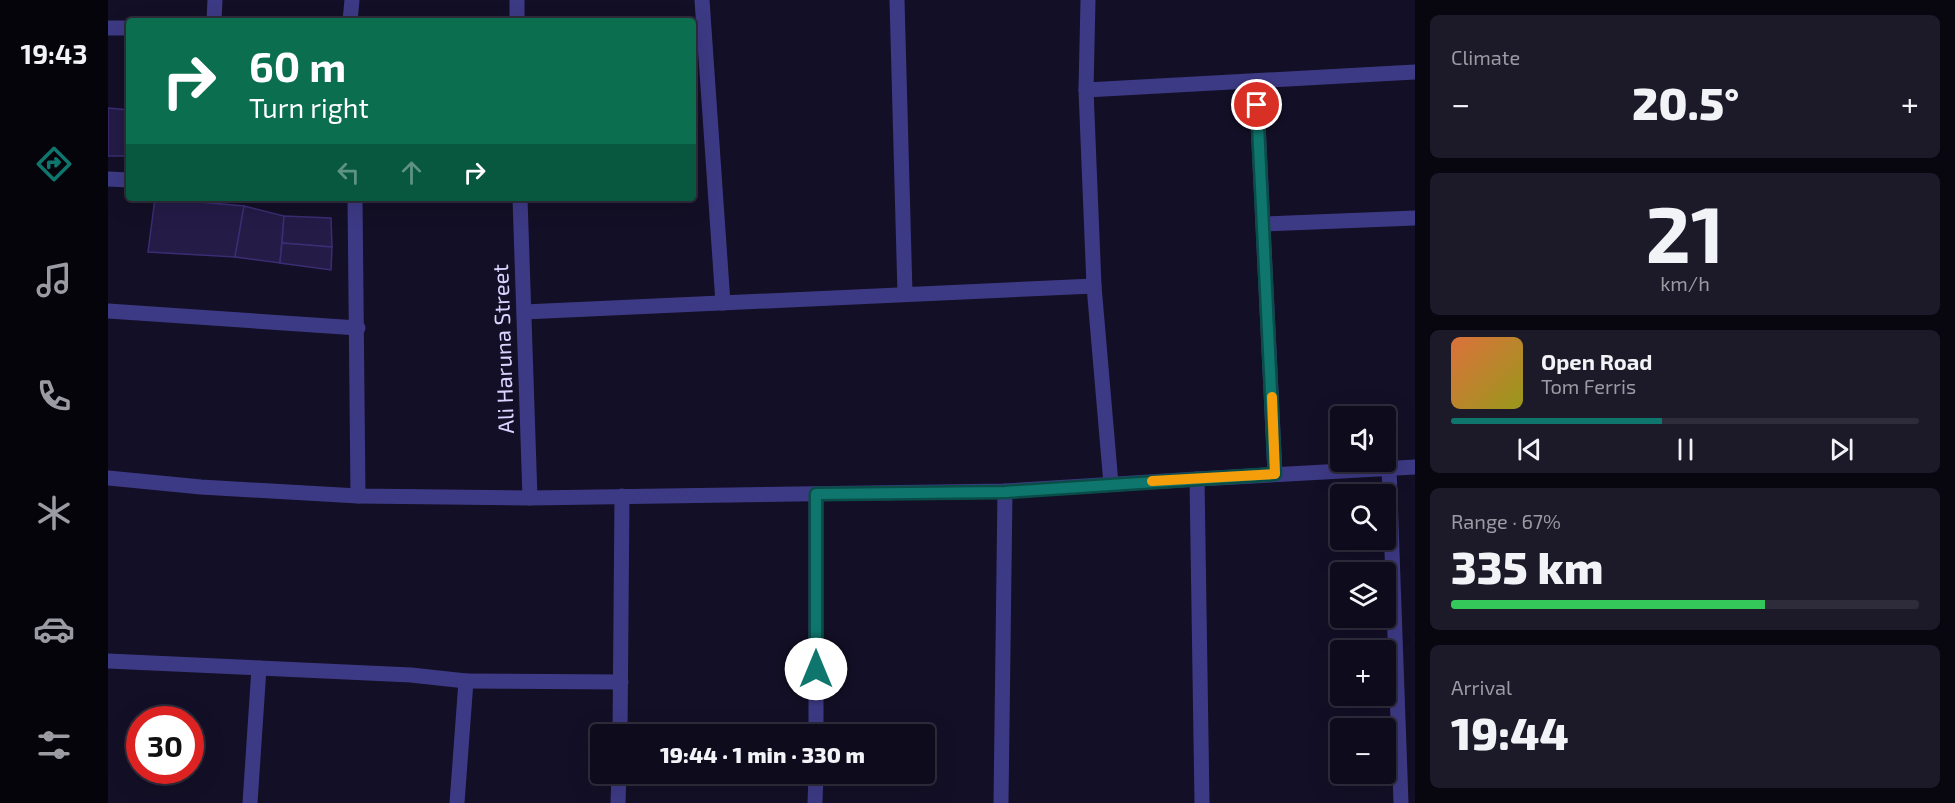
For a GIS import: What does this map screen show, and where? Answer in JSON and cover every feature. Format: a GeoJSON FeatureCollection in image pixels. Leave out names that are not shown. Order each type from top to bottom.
{"type":"FeatureCollection","features":[{"type":"Feature","properties":{"kind":"street"},"geometry":{"type":"LineString","coordinates":[[214,18],[215,0]]}},
{"type":"Feature","properties":{"kind":"street"},"geometry":{"type":"LineString","coordinates":[[350,18],[352,0]]}},
{"type":"Feature","properties":{"kind":"street"},"geometry":{"type":"LineString","coordinates":[[517,0],[517,18]]}},
{"type":"Feature","properties":{"kind":"street"},"geometry":{"type":"LineString","coordinates":[[702,0],[723,303]]}},
{"type":"Feature","properties":{"kind":"street"},"geometry":{"type":"LineString","coordinates":[[897,0],[905,294]]}},
{"type":"Feature","properties":{"kind":"street"},"geometry":{"type":"LineString","coordinates":[[1088,0],[1086,90],[1094,286],[1111,484]]}},
{"type":"Feature","properties":{"kind":"street"},"geometry":{"type":"LineString","coordinates":[[108,28],[126,28]]}},
{"type":"Feature","properties":{"kind":"street"},"geometry":{"type":"LineString","coordinates":[[1086,90],[1415,72]]}},
{"type":"Feature","properties":{"kind":"street"},"geometry":{"type":"LineString","coordinates":[[1256,81],[1275,474]]}},
{"type":"Feature","properties":{"kind":"street"},"geometry":{"type":"LineString","coordinates":[[108,179],[126,180]]}},
{"type":"Feature","properties":{"kind":"street"},"geometry":{"type":"LineString","coordinates":[[355,201],[358,496]]}},
{"type":"Feature","properties":{"kind":"street","name":"Ali Haruna Street"},"geometry":{"type":"LineString","coordinates":[[520,201],[530,498]]}},
{"type":"Feature","properties":{"kind":"street"},"geometry":{"type":"LineString","coordinates":[[1263,224],[1415,218]]}},
{"type":"Feature","properties":{"kind":"street"},"geometry":{"type":"LineString","coordinates":[[524,312],[1094,286]]}},
{"type":"Feature","properties":{"kind":"street"},"geometry":{"type":"LineString","coordinates":[[108,311],[358,328]]}},
{"type":"Feature","properties":{"kind":"street"},"geometry":{"type":"LineString","coordinates":[[1396,468],[1415,467]]}},
{"type":"Feature","properties":{"kind":"street"},"geometry":{"type":"LineString","coordinates":[[108,478],[201,487],[358,496],[530,498],[1005,492],[1330,471]]}},
{"type":"Feature","properties":{"kind":"street"},"geometry":{"type":"LineString","coordinates":[[1389,472],[1401,803]]}},
{"type":"Feature","properties":{"kind":"street"},"geometry":{"type":"LineString","coordinates":[[1197,478],[1202,803]]}},
{"type":"Feature","properties":{"kind":"street"},"geometry":{"type":"LineString","coordinates":[[1001,803],[1005,492]]}},
{"type":"Feature","properties":{"kind":"street"},"geometry":{"type":"LineString","coordinates":[[816,494],[816,724]]}},
{"type":"Feature","properties":{"kind":"street"},"geometry":{"type":"LineString","coordinates":[[620,724],[622,496]]}},
{"type":"Feature","properties":{"kind":"street"},"geometry":{"type":"LineString","coordinates":[[108,661],[411,675],[466,681],[621,682]]}},
{"type":"Feature","properties":{"kind":"street"},"geometry":{"type":"LineString","coordinates":[[250,803],[260,669]]}},
{"type":"Feature","properties":{"kind":"street"},"geometry":{"type":"LineString","coordinates":[[457,803],[466,681]]}},
{"type":"Feature","properties":{"kind":"street"},"geometry":{"type":"LineString","coordinates":[[618,803],[619,784]]}},
{"type":"Feature","properties":{"kind":"street"},"geometry":{"type":"LineString","coordinates":[[816,784],[816,803]]}},
{"type":"Feature","properties":{"kind":"building"},"geometry":{"type":"Polygon","coordinates":[[[108,108],[126,110],[126,156],[108,156],[108,108]]]}},
{"type":"Feature","properties":{"kind":"building"},"geometry":{"type":"Polygon","coordinates":[[[155,201],[188,201],[244,206],[235,257],[148,252],[155,201]]]}},
{"type":"Feature","properties":{"kind":"building"},"geometry":{"type":"Polygon","coordinates":[[[244,206],[284,216],[280,263],[235,257],[244,206]]]}},
{"type":"Feature","properties":{"kind":"building"},"geometry":{"type":"Polygon","coordinates":[[[284,216],[331,218],[332,247],[282,243],[284,216]]]}},
{"type":"Feature","properties":{"kind":"building"},"geometry":{"type":"Polygon","coordinates":[[[282,243],[332,247],[331,270],[280,263],[282,243]]]}},
{"type":"Feature","properties":{"kind":"slow traffic"},"geometry":{"type":"LineString","coordinates":[[1152,481],[1275,474],[1272,397]]}},
{"type":"Feature","properties":{"kind":"route"},"geometry":{"type":"LineString","coordinates":[[816,669],[816,494],[1005,492],[1275,474],[1257,105]]}}]}
